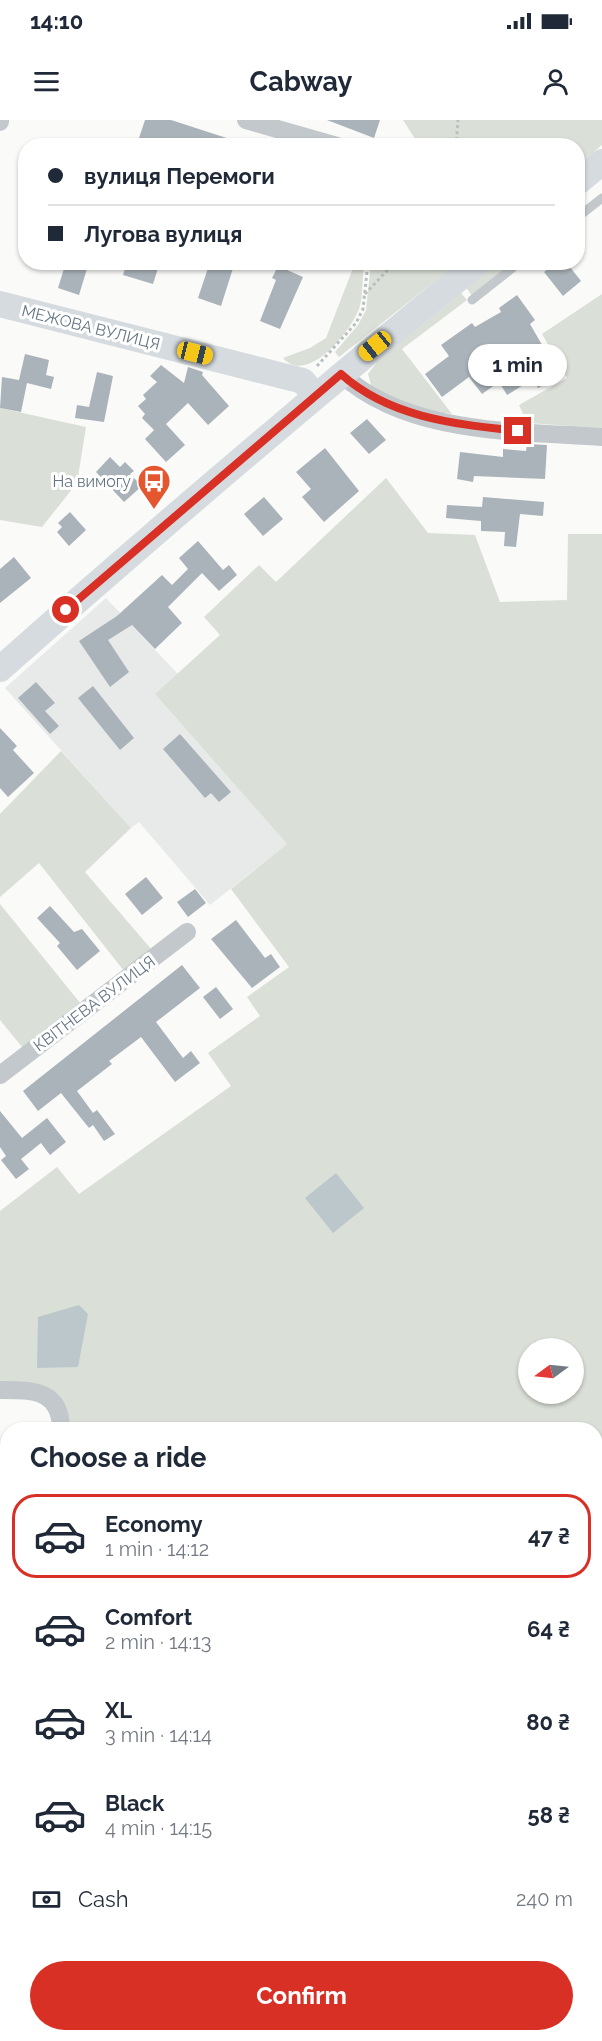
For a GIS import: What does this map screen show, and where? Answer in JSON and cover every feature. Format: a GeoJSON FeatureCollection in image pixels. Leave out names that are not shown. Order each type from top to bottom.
{"type":"FeatureCollection","features":[{"type":"Feature","properties":{"kind":"main road"},"geometry":{"type":"LineString","coordinates":[[585,176],[602,162]]}},
{"type":"Feature","properties":{"kind":"main road"},"geometry":{"type":"LineString","coordinates":[[0,669],[163,525],[309,388],[341,374],[468,270]]}},
{"type":"Feature","properties":{"kind":"main road","name":"МЕЖОВА ВУЛИЦЯ"},"geometry":{"type":"LineString","coordinates":[[0,304],[309,388]]}},
{"type":"Feature","properties":{"kind":"street"},"geometry":{"type":"LineString","coordinates":[[246,120],[310,138]]}},
{"type":"Feature","properties":{"kind":"street"},"geometry":{"type":"LineString","coordinates":[[341,374],[383,401],[440,422],[602,437]]}},
{"type":"Feature","properties":{"kind":"street","name":"КВІТНЕВА ВУЛИЦЯ"},"geometry":{"type":"LineString","coordinates":[[0,1075],[187,932]]}},
{"type":"Feature","properties":{"kind":"street"},"geometry":{"type":"LineString","coordinates":[[0,1390],[25,1390],[46,1395],[56,1405],[59,1422]]}},
{"type":"Feature","properties":{"kind":"lane"},"geometry":{"type":"LineString","coordinates":[[585,211],[602,198]]}},
{"type":"Feature","properties":{"kind":"lane"},"geometry":{"type":"LineString","coordinates":[[472,300],[510,270]]}},
{"type":"Feature","properties":{"kind":"path"},"geometry":{"type":"LineString","coordinates":[[457,138],[458,120]]}},
{"type":"Feature","properties":{"kind":"path"},"geometry":{"type":"LineString","coordinates":[[309,388],[356,323],[363,309],[367,270]]}},
{"type":"Feature","properties":{"kind":"path"},"geometry":{"type":"LineString","coordinates":[[365,294],[388,270]]}},
{"type":"Feature","properties":{"kind":"shaded area"},"geometry":{"type":"Polygon","coordinates":[[[403,120],[602,120],[602,145],[585,159],[585,138],[415,138],[403,120]]]}},
{"type":"Feature","properties":{"kind":"shaded area"},"geometry":{"type":"Polygon","coordinates":[[[352,270],[364,270],[361,304],[338,342],[315,361],[304,365],[293,365],[283,358],[310,348],[326,338],[352,270]]]}},
{"type":"Feature","properties":{"kind":"shaded area"},"geometry":{"type":"Polygon","coordinates":[[[370,270],[449,270],[339,357],[335,352],[358,325],[366,310],[370,270]]]}},
{"type":"Feature","properties":{"kind":"shaded area"},"geometry":{"type":"Polygon","coordinates":[[[488,270],[505,270],[472,296],[466,287],[488,270]]]}},
{"type":"Feature","properties":{"kind":"shaded area"},"geometry":{"type":"Polygon","coordinates":[[[461,293],[467,300],[402,349],[452,414],[415,410],[372,388],[368,374],[377,362],[461,293]]]}},
{"type":"Feature","properties":{"kind":"shaded area"},"geometry":{"type":"Polygon","coordinates":[[[602,294],[602,428],[527,423],[519,405],[567,378],[542,334],[602,294]]]}},
{"type":"Feature","properties":{"kind":"shaded area"},"geometry":{"type":"Polygon","coordinates":[[[0,408],[86,427],[77,483],[42,527],[0,520],[0,408]]]}},
{"type":"Feature","properties":{"kind":"shaded area"},"geometry":{"type":"Polygon","coordinates":[[[386,478],[428,533],[475,535],[500,602],[567,600],[568,534],[602,534],[602,1422],[64,1422],[60,1403],[0,1386],[0,1211],[57,1167],[79,1194],[231,1086],[208,1053],[260,1016],[247,997],[289,967],[231,889],[287,844],[155,694],[220,635],[204,617],[259,565],[276,582],[386,478]]]}},
{"type":"Feature","properties":{"kind":"shaded area"},"geometry":{"type":"Polygon","coordinates":[[[106,598],[178,674],[155,694],[287,844],[210,905],[139,822],[131,828],[5,688],[106,598]]]}},
{"type":"Feature","properties":{"kind":"shaded area"},"geometry":{"type":"Polygon","coordinates":[[[61,751],[131,828],[85,872],[152,950],[124,971],[39,863],[0,897],[0,814],[61,751]]]}},
{"type":"Feature","properties":{"kind":"shaded area"},"geometry":{"type":"Polygon","coordinates":[[[0,904],[81,1004],[23,1048],[0,1020],[0,904]]]}},
{"type":"Feature","properties":{"kind":"shaded area"},"geometry":{"type":"Polygon","coordinates":[[[336,1173],[364,1208],[333,1233],[305,1198],[336,1173]]]}},
{"type":"Feature","properties":{"kind":"shaded area"},"geometry":{"type":"Polygon","coordinates":[[[79,1305],[88,1314],[78,1367],[37,1368],[38,1317],[79,1305]]]}},
{"type":"Feature","properties":{"kind":"building"},"geometry":{"type":"Polygon","coordinates":[[[145,120],[171,120],[227,138],[139,138],[145,120]]]}},
{"type":"Feature","properties":{"kind":"building"},"geometry":{"type":"Polygon","coordinates":[[[327,120],[380,120],[374,138],[327,120]]]}},
{"type":"Feature","properties":{"kind":"building"},"geometry":{"type":"Polygon","coordinates":[[[64,270],[87,270],[79,295],[58,288],[64,270]]]}},
{"type":"Feature","properties":{"kind":"building"},"geometry":{"type":"Polygon","coordinates":[[[125,270],[157,270],[153,284],[123,275],[125,270]]]}},
{"type":"Feature","properties":{"kind":"building"},"geometry":{"type":"Polygon","coordinates":[[[207,270],[232,270],[221,306],[198,298],[207,270]]]}},
{"type":"Feature","properties":{"kind":"building"},"geometry":{"type":"Polygon","coordinates":[[[276,270],[287,270],[303,277],[280,329],[260,321],[276,280],[272,278],[276,270]]]}},
{"type":"Feature","properties":{"kind":"building"},"geometry":{"type":"Polygon","coordinates":[[[547,270],[572,270],[581,281],[563,296],[544,272],[547,270]]]}},
{"type":"Feature","properties":{"kind":"building"},"geometry":{"type":"Polygon","coordinates":[[[517,295],[535,320],[530,324],[560,376],[538,388],[533,379],[507,395],[499,382],[482,394],[469,377],[442,397],[425,374],[449,356],[441,345],[472,323],[475,327],[501,312],[499,308],[517,295]]]}},
{"type":"Feature","properties":{"kind":"building"},"geometry":{"type":"Polygon","coordinates":[[[25,354],[49,360],[46,375],[54,377],[51,389],[27,383],[21,412],[0,408],[2,377],[19,380],[25,354]]]}},
{"type":"Feature","properties":{"kind":"building"},"geometry":{"type":"Polygon","coordinates":[[[161,365],[184,383],[188,367],[203,372],[202,375],[229,406],[208,425],[188,403],[166,424],[185,445],[166,462],[145,439],[154,430],[142,418],[145,414],[138,406],[146,399],[143,395],[157,382],[150,376],[161,365]]]}},
{"type":"Feature","properties":{"kind":"building"},"geometry":{"type":"Polygon","coordinates":[[[97,372],[113,376],[104,422],[75,418],[77,405],[89,407],[97,372]]]}},
{"type":"Feature","properties":{"kind":"building"},"geometry":{"type":"Polygon","coordinates":[[[367,419],[386,440],[369,454],[350,433],[367,419]]]}},
{"type":"Feature","properties":{"kind":"building"},"geometry":{"type":"Polygon","coordinates":[[[527,444],[547,445],[545,479],[474,476],[473,482],[457,479],[460,452],[503,457],[503,449],[526,451],[527,444]]]}},
{"type":"Feature","properties":{"kind":"building"},"geometry":{"type":"Polygon","coordinates":[[[325,448],[359,491],[324,522],[302,497],[311,489],[296,472],[325,448]]]}},
{"type":"Feature","properties":{"kind":"building"},"geometry":{"type":"Polygon","coordinates":[[[110,457],[120,467],[125,462],[134,471],[130,474],[142,486],[124,502],[96,472],[110,457]]]}},
{"type":"Feature","properties":{"kind":"building"},"geometry":{"type":"Polygon","coordinates":[[[264,497],[283,519],[263,536],[244,514],[264,497]]]}},
{"type":"Feature","properties":{"kind":"building"},"geometry":{"type":"Polygon","coordinates":[[[483,497],[544,502],[543,516],[520,514],[516,547],[504,546],[505,532],[481,531],[481,521],[446,518],[447,505],[482,507],[483,497]]]}},
{"type":"Feature","properties":{"kind":"building"},"geometry":{"type":"Polygon","coordinates":[[[70,512],[86,530],[69,546],[57,532],[62,527],[58,523],[70,512]]]}},
{"type":"Feature","properties":{"kind":"building"},"geometry":{"type":"Polygon","coordinates":[[[198,541],[223,570],[229,565],[237,575],[219,591],[202,573],[168,607],[182,623],[155,649],[132,625],[108,640],[129,672],[110,687],[79,641],[117,616],[162,575],[172,585],[188,569],[179,558],[198,541]]]}},
{"type":"Feature","properties":{"kind":"building"},"geometry":{"type":"Polygon","coordinates":[[[14,557],[31,578],[0,603],[0,569],[14,557]]]}},
{"type":"Feature","properties":{"kind":"building"},"geometry":{"type":"Polygon","coordinates":[[[36,682],[55,703],[45,711],[59,726],[50,734],[18,698],[36,682]]]}},
{"type":"Feature","properties":{"kind":"building"},"geometry":{"type":"Polygon","coordinates":[[[93,686],[134,738],[120,750],[78,698],[93,686]]]}},
{"type":"Feature","properties":{"kind":"building"},"geometry":{"type":"Polygon","coordinates":[[[0,728],[17,746],[13,750],[34,773],[8,797],[0,788],[0,728]]]}},
{"type":"Feature","properties":{"kind":"building"},"geometry":{"type":"Polygon","coordinates":[[[180,734],[231,792],[219,802],[211,793],[205,798],[163,749],[180,734]]]}},
{"type":"Feature","properties":{"kind":"building"},"geometry":{"type":"Polygon","coordinates":[[[146,877],[163,898],[142,915],[125,894],[146,877]]]}},
{"type":"Feature","properties":{"kind":"building"},"geometry":{"type":"Polygon","coordinates":[[[195,889],[206,903],[188,917],[177,902],[195,889]]]}},
{"type":"Feature","properties":{"kind":"building"},"geometry":{"type":"Polygon","coordinates":[[[50,906],[74,932],[82,929],[100,951],[77,970],[57,946],[60,943],[37,918],[50,906]]]}},
{"type":"Feature","properties":{"kind":"building"},"geometry":{"type":"Polygon","coordinates":[[[236,920],[265,958],[271,954],[280,967],[252,988],[211,939],[236,920]]]}},
{"type":"Feature","properties":{"kind":"building"},"geometry":{"type":"Polygon","coordinates":[[[182,965],[200,988],[156,1022],[183,1058],[191,1051],[200,1063],[175,1082],[141,1037],[109,1061],[112,1064],[77,1091],[93,1113],[97,1110],[115,1134],[104,1141],[93,1125],[89,1128],[61,1093],[38,1111],[23,1091],[182,965]]]}},
{"type":"Feature","properties":{"kind":"building"},"geometry":{"type":"Polygon","coordinates":[[[216,987],[233,1009],[220,1019],[203,997],[216,987]]]}},
{"type":"Feature","properties":{"kind":"building"},"geometry":{"type":"Polygon","coordinates":[[[0,1111],[22,1138],[47,1118],[66,1142],[50,1155],[41,1143],[21,1159],[29,1169],[16,1179],[1,1160],[6,1156],[0,1147],[0,1111]]]}},
{"type":"Feature","properties":{"kind":"place","name":"На вимогу"},"geometry":{"type":"Point","coordinates":[154,510]}},
{"type":"Feature","properties":{"kind":"route"},"geometry":{"type":"LineString","coordinates":[[66,610],[341,374],[348,381],[383,401],[414,414],[440,422],[518,431]]}}]}
